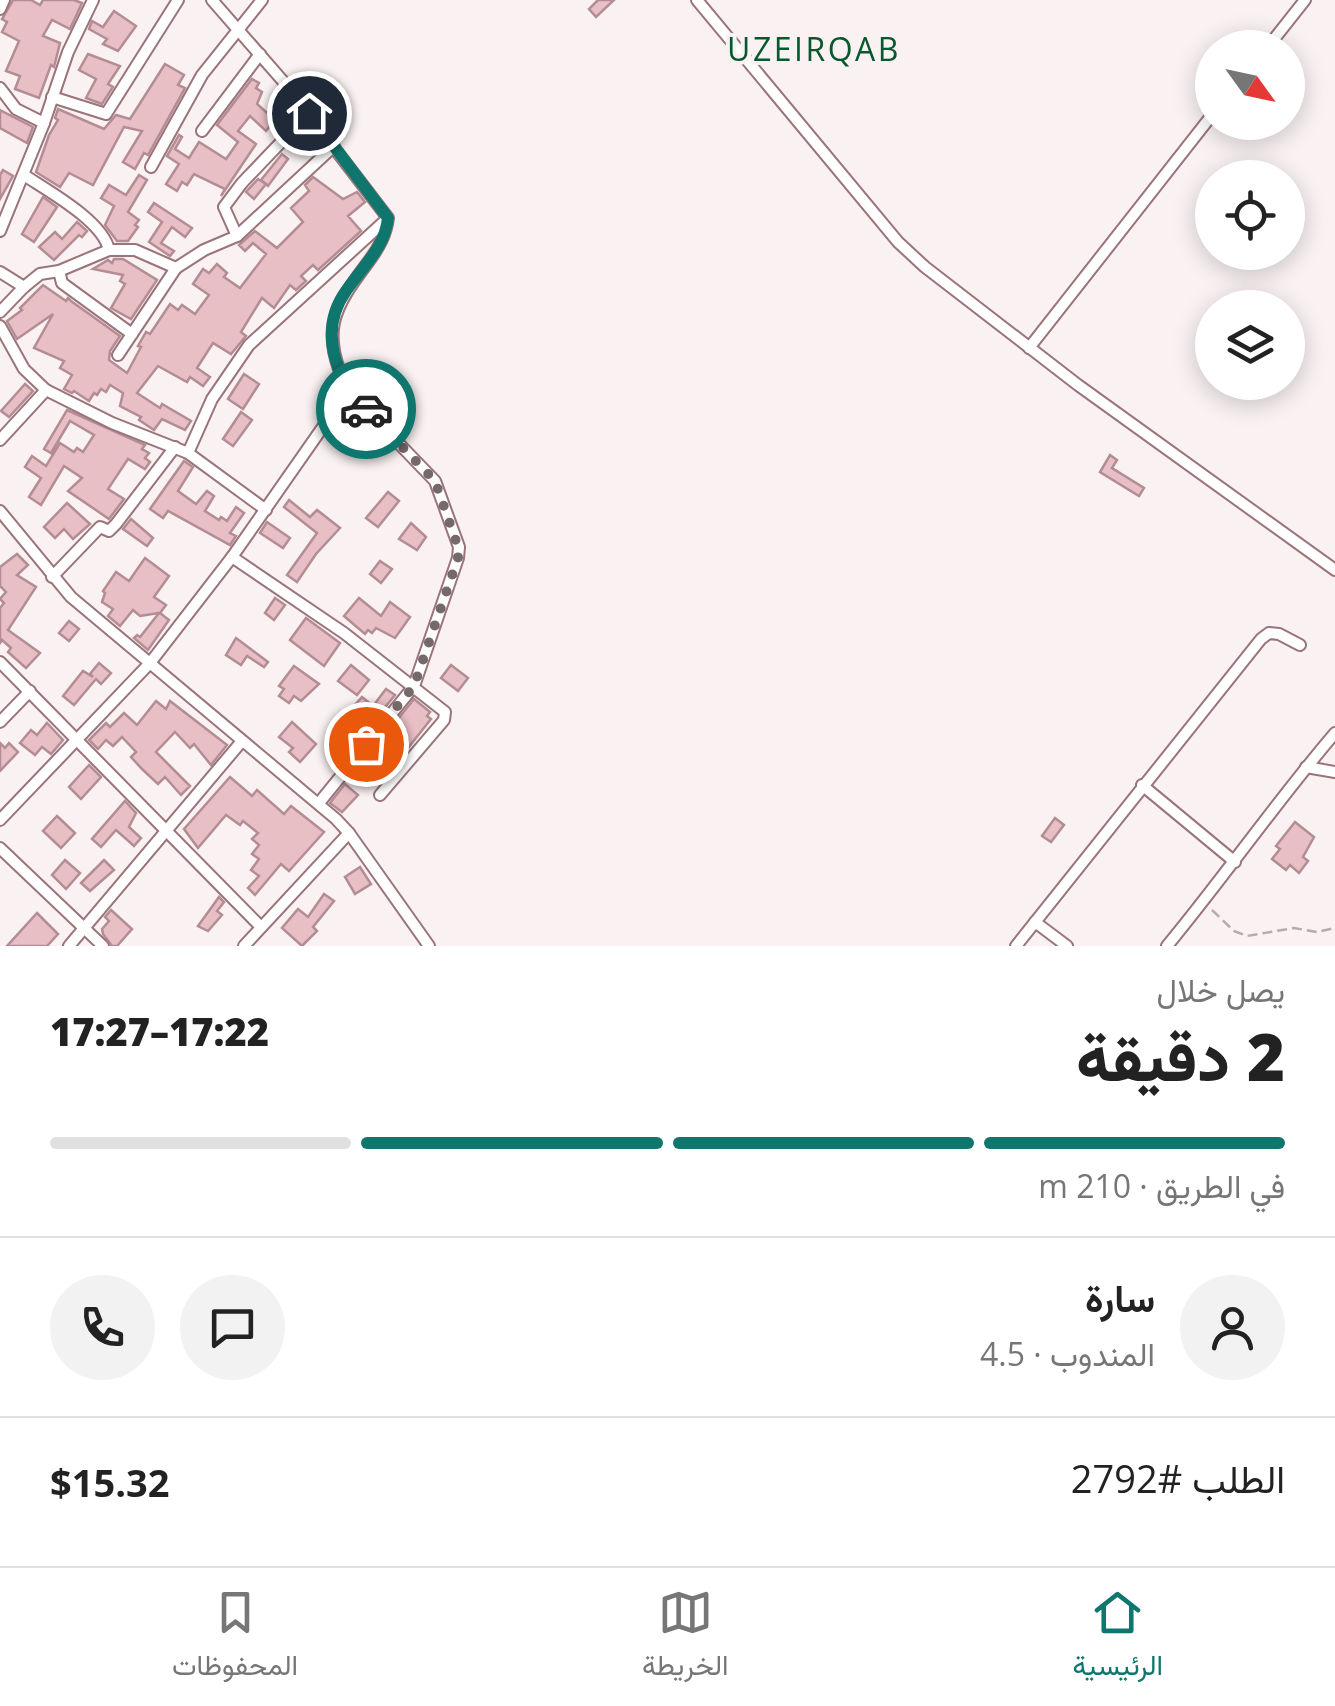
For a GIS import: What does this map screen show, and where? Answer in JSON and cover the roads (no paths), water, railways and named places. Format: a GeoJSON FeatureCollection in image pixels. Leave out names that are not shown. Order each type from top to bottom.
{"type":"FeatureCollection","features":[{"type":"Feature","properties":{"kind":"street"},"geometry":{"type":"LineString","coordinates":[[0,9],[4,0]]}},
{"type":"Feature","properties":{"kind":"street"},"geometry":{"type":"LineString","coordinates":[[0,231],[93,0]]}},
{"type":"Feature","properties":{"kind":"street"},"geometry":{"type":"LineString","coordinates":[[52,97],[106,114],[178,0]]}},
{"type":"Feature","properties":{"kind":"street"},"geometry":{"type":"LineString","coordinates":[[212,0],[309,113],[388,218]]}},
{"type":"Feature","properties":{"kind":"street"},"geometry":{"type":"LineString","coordinates":[[151,167],[202,76],[262,0]]}},
{"type":"Feature","properties":{"kind":"street"},"geometry":{"type":"LineString","coordinates":[[697,0],[898,242],[925,267],[1029,348],[1335,570]]}},
{"type":"Feature","properties":{"kind":"street"},"geometry":{"type":"LineString","coordinates":[[1281,30],[1305,0]]}},
{"type":"Feature","properties":{"kind":"street"},"geometry":{"type":"LineString","coordinates":[[202,131],[260,54]]}},
{"type":"Feature","properties":{"kind":"street"},"geometry":{"type":"LineString","coordinates":[[0,88],[16,110],[44,123]]}},
{"type":"Feature","properties":{"kind":"street"},"geometry":{"type":"LineString","coordinates":[[238,236],[224,210],[226,203],[309,113]]}},
{"type":"Feature","properties":{"kind":"street"},"geometry":{"type":"LineString","coordinates":[[1029,348],[1195,137]]}},
{"type":"Feature","properties":{"kind":"street"},"geometry":{"type":"LineString","coordinates":[[118,355],[176,268],[204,250],[238,236],[334,146]]}},
{"type":"Feature","properties":{"kind":"street"},"geometry":{"type":"LineString","coordinates":[[24,175],[94,225],[106,238],[108,250]]}},
{"type":"Feature","properties":{"kind":"street"},"geometry":{"type":"LineString","coordinates":[[318,803],[414,686],[458,558],[457,540],[435,481],[348,391],[332,346],[335,310],[382,241],[388,218]]}},
{"type":"Feature","properties":{"kind":"street"},"geometry":{"type":"LineString","coordinates":[[188,453],[212,399],[249,345],[388,218]]}},
{"type":"Feature","properties":{"kind":"street"},"geometry":{"type":"LineString","coordinates":[[0,312],[40,274],[59,271],[108,250],[135,250],[176,268]]}},
{"type":"Feature","properties":{"kind":"street"},"geometry":{"type":"LineString","coordinates":[[59,271],[62,284],[132,334]]}},
{"type":"Feature","properties":{"kind":"street"},"geometry":{"type":"LineString","coordinates":[[0,272],[24,286]]}},
{"type":"Feature","properties":{"kind":"street"},"geometry":{"type":"LineString","coordinates":[[0,326],[24,369],[46,390],[112,423],[188,453],[266,510]]}},
{"type":"Feature","properties":{"kind":"street"},"geometry":{"type":"LineString","coordinates":[[0,440],[46,390]]}},
{"type":"Feature","properties":{"kind":"street"},"geometry":{"type":"LineString","coordinates":[[0,820],[150,663],[232,557],[348,391]]}},
{"type":"Feature","properties":{"kind":"street"},"geometry":{"type":"LineString","coordinates":[[52,577],[96,530],[101,527],[109,531],[116,524],[176,448]]}},
{"type":"Feature","properties":{"kind":"street"},"geometry":{"type":"LineString","coordinates":[[0,511],[52,577],[349,833],[429,946]]}},
{"type":"Feature","properties":{"kind":"street"},"geometry":{"type":"LineString","coordinates":[[232,557],[344,633],[446,715],[380,795]]}},
{"type":"Feature","properties":{"kind":"street"},"geometry":{"type":"LineString","coordinates":[[1016,946],[1261,639],[1279,634],[1300,645]]}},
{"type":"Feature","properties":{"kind":"street"},"geometry":{"type":"LineString","coordinates":[[0,662],[261,927]]}},
{"type":"Feature","properties":{"kind":"street"},"geometry":{"type":"LineString","coordinates":[[0,722],[30,691]]}},
{"type":"Feature","properties":{"kind":"street"},"geometry":{"type":"LineString","coordinates":[[1167,946],[1335,733]]}},
{"type":"Feature","properties":{"kind":"street"},"geometry":{"type":"LineString","coordinates":[[68,946],[242,742]]}},
{"type":"Feature","properties":{"kind":"street"},"geometry":{"type":"LineString","coordinates":[[1306,767],[1335,772]]}},
{"type":"Feature","properties":{"kind":"street"},"geometry":{"type":"LineString","coordinates":[[1142,785],[1235,862]]}},
{"type":"Feature","properties":{"kind":"street"},"geometry":{"type":"LineString","coordinates":[[244,946],[349,833]]}},
{"type":"Feature","properties":{"kind":"street"},"geometry":{"type":"LineString","coordinates":[[0,848],[103,946]]}},
{"type":"Feature","properties":{"kind":"street"},"geometry":{"type":"LineString","coordinates":[[1035,922],[1067,946]]}},
{"type":"Feature","properties":{"kind":"district","name":"UZEIRQAB"},"geometry":{"type":"Point","coordinates":[814,48]}}]}
